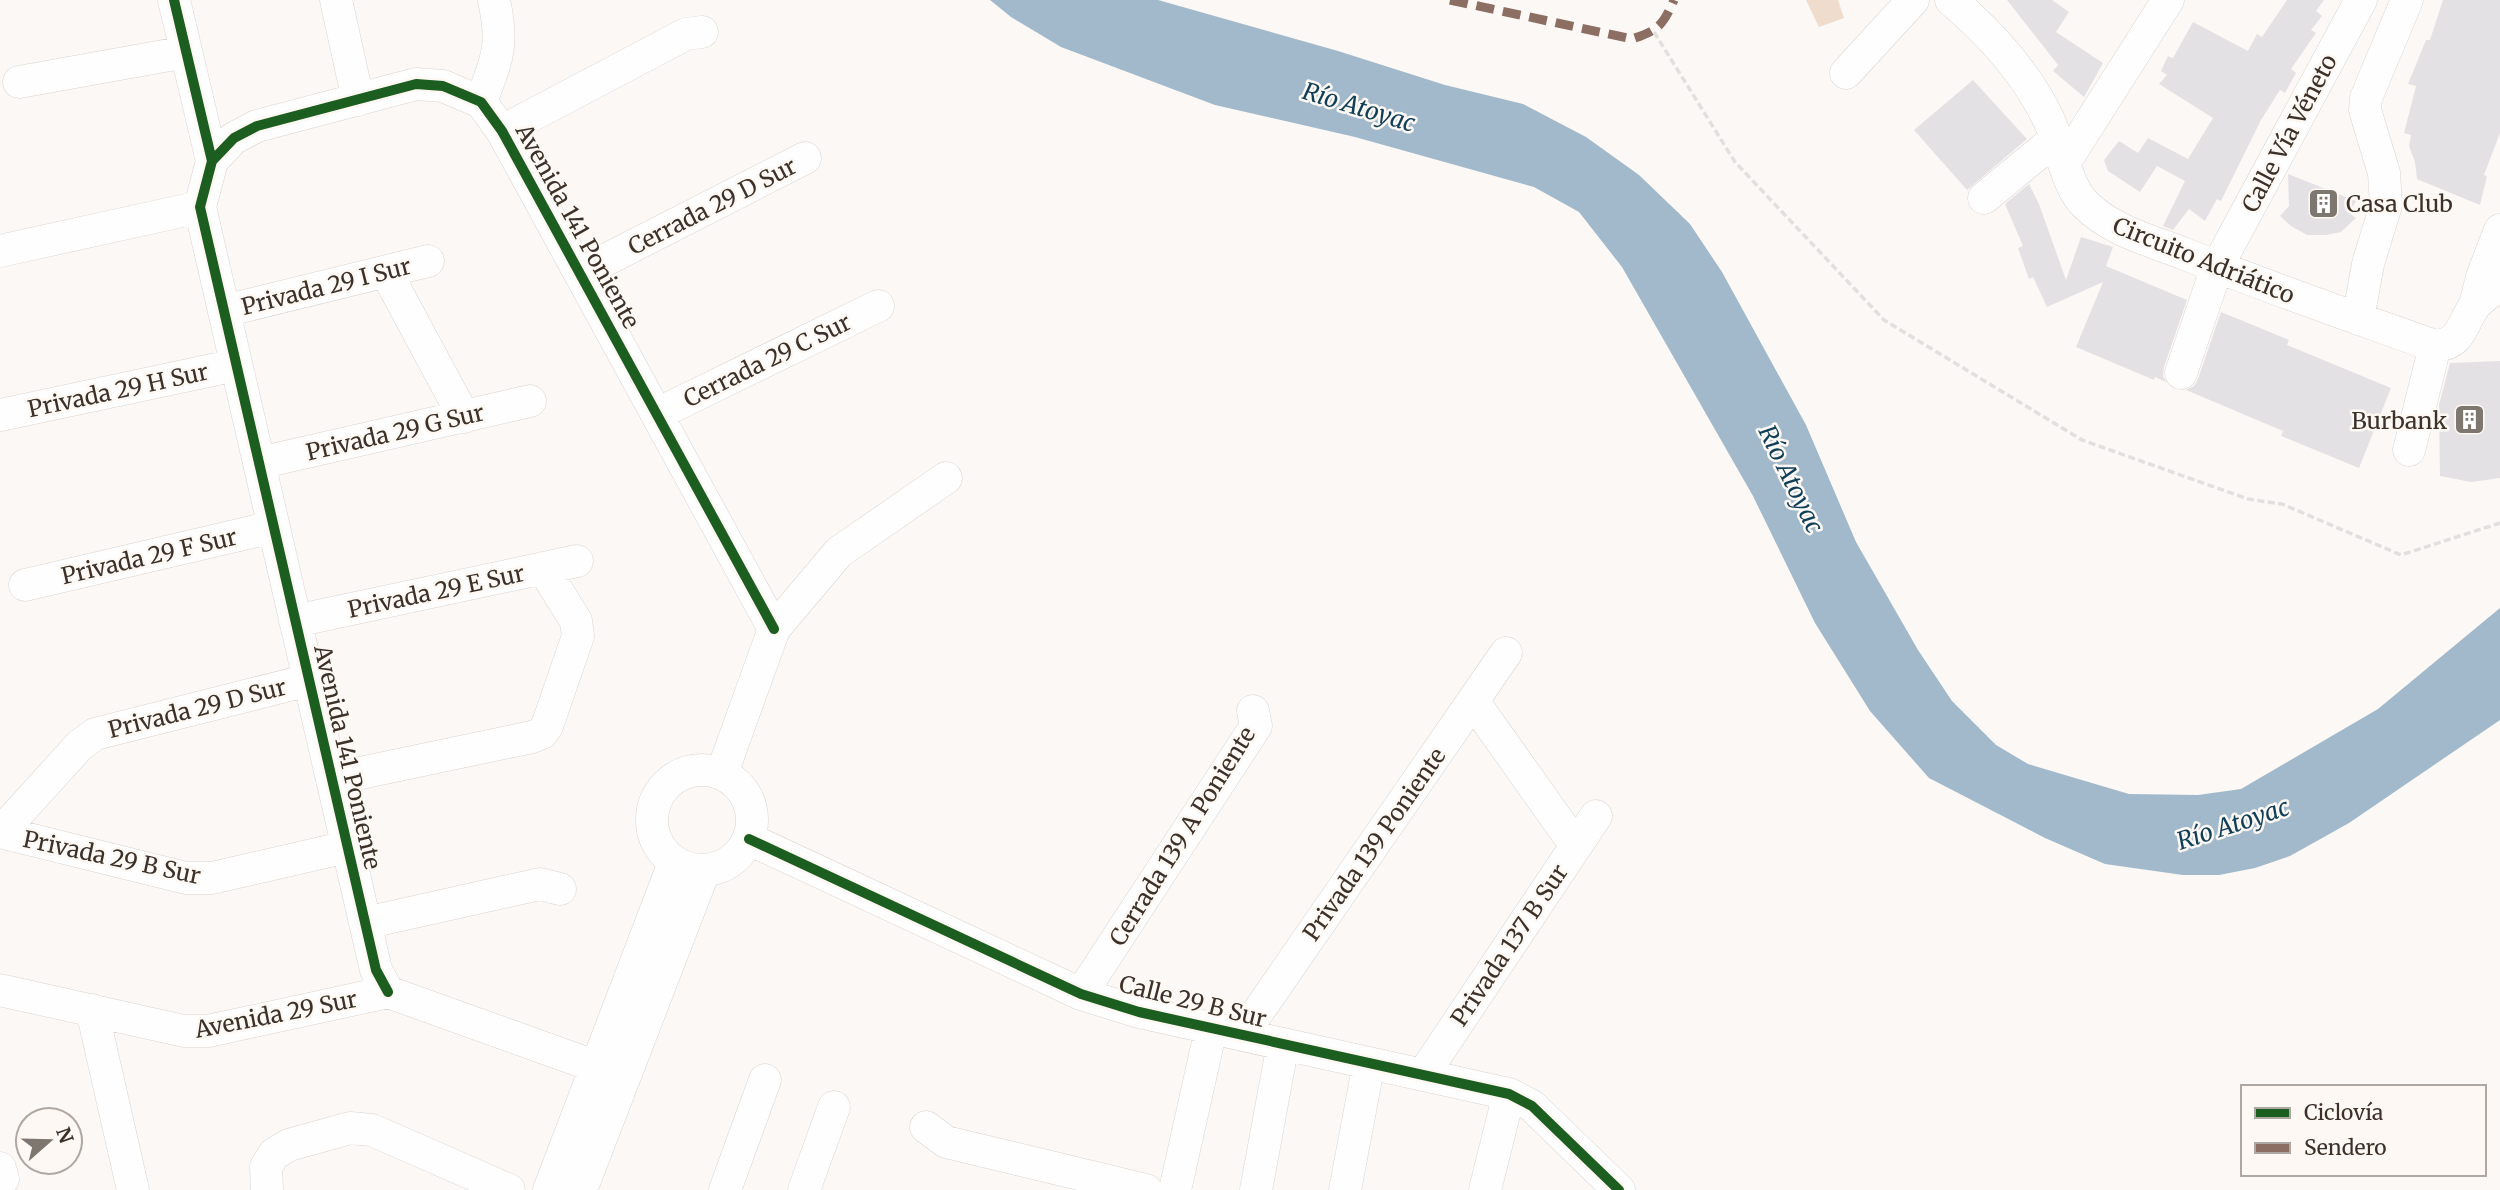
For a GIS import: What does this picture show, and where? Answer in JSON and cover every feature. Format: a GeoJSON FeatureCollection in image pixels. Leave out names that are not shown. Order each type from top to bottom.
{"type":"FeatureCollection","features":[{"type":"Feature","properties":{"kind":"street","name":"Avenida 141 Poniente"},"geometry":{"type":"LineString","coordinates":[[173,0],[212,161],[200,207],[376,970],[387,992]]}},
{"type":"Feature","properties":{"kind":"street"},"geometry":{"type":"LineString","coordinates":[[336,0],[358,100]]}},
{"type":"Feature","properties":{"kind":"street"},"geometry":{"type":"LineString","coordinates":[[212,161],[234,138],[257,126],[416,84],[443,86],[481,102],[500,48],[500,28],[494,0]]}},
{"type":"Feature","properties":{"kind":"street"},"geometry":{"type":"LineString","coordinates":[[1846,73],[1913,0]]}},
{"type":"Feature","properties":{"kind":"street"},"geometry":{"type":"LineString","coordinates":[[1984,198],[2061,150],[2168,0]]}},
{"type":"Feature","properties":{"kind":"street","name":"Calle Vía Véneto"},"geometry":{"type":"LineString","coordinates":[[2181,373],[2217,267],[2361,0]]}},
{"type":"Feature","properties":{"kind":"street"},"geometry":{"type":"LineString","coordinates":[[2358,319],[2368,264],[2386,205],[2387,190],[2365,110],[2366,98],[2407,0]]}},
{"type":"Feature","properties":{"kind":"street","name":"Circuito Adriático"},"geometry":{"type":"LineString","coordinates":[[1963,4],[2027,79],[2049,119],[2071,182],[2084,204],[2103,220],[2217,267],[2435,346]]}},
{"type":"Feature","properties":{"kind":"street"},"geometry":{"type":"LineString","coordinates":[[502,131],[686,34],[702,32]]}},
{"type":"Feature","properties":{"kind":"street"},"geometry":{"type":"LineString","coordinates":[[19,82],[186,52]]}},
{"type":"Feature","properties":{"kind":"street","name":"Avenida 141 Poniente"},"geometry":{"type":"LineString","coordinates":[[481,102],[502,131],[774,629]]}},
{"type":"Feature","properties":{"kind":"street","name":"Cerrada 29 D Sur"},"geometry":{"type":"LineString","coordinates":[[580,273],[806,158]]}},
{"type":"Feature","properties":{"kind":"street"},"geometry":{"type":"LineString","coordinates":[[0,251],[200,207]]}},
{"type":"Feature","properties":{"kind":"street"},"geometry":{"type":"LineString","coordinates":[[2409,450],[2435,346],[2446,345],[2459,336],[2475,305],[2482,277],[2500,230]]}},
{"type":"Feature","properties":{"kind":"street","name":"Privada 29 I Sur"},"geometry":{"type":"LineString","coordinates":[[224,311],[428,261]]}},
{"type":"Feature","properties":{"kind":"street"},"geometry":{"type":"LineString","coordinates":[[386,271],[464,416]]}},
{"type":"Feature","properties":{"kind":"street"},"geometry":{"type":"LineString","coordinates":[[2475,305],[2500,285]]}},
{"type":"Feature","properties":{"kind":"street","name":"Cerrada 29 C Sur"},"geometry":{"type":"LineString","coordinates":[[657,414],[878,306]]}},
{"type":"Feature","properties":{"kind":"street","name":"Privada 29 H Sur"},"geometry":{"type":"LineString","coordinates":[[0,415],[236,365]]}},
{"type":"Feature","properties":{"kind":"street","name":"Privada 29 G Sur"},"geometry":{"type":"LineString","coordinates":[[259,463],[530,401]]}},
{"type":"Feature","properties":{"kind":"street"},"geometry":{"type":"LineString","coordinates":[[722,773],[774,629],[839,552],[946,478]]}},
{"type":"Feature","properties":{"kind":"street","name":"Privada 29 F Sur"},"geometry":{"type":"LineString","coordinates":[[24,585],[273,527]]}},
{"type":"Feature","properties":{"kind":"street","name":"Privada 29 E Sur"},"geometry":{"type":"LineString","coordinates":[[295,621],[577,561]]}},
{"type":"Feature","properties":{"kind":"street"},"geometry":{"type":"LineString","coordinates":[[332,779],[542,733],[547,726],[578,636],[576,621],[543,568]]}},
{"type":"Feature","properties":{"kind":"street","name":"Privada 139 Poniente"},"geometry":{"type":"LineString","coordinates":[[1242,1035],[1506,653]]}},
{"type":"Feature","properties":{"kind":"street","name":"Privada 29 D Sur"},"geometry":{"type":"LineString","coordinates":[[0,832],[80,745],[95,734],[309,680]]}},
{"type":"Feature","properties":{"kind":"street"},"geometry":{"type":"LineString","coordinates":[[1473,701],[1576,846]]}},
{"type":"Feature","properties":{"kind":"street","name":"Cerrada 139 A Poniente"},"geometry":{"type":"LineString","coordinates":[[1081,994],[1256,726],[1253,711]]}},
{"type":"Feature","properties":{"kind":"street"},"geometry":{"type":"LineString","coordinates":[[707,769],[722,773],[735,782],[748,801],[752,824],[749,839],[738,856],[723,866],[689,867],[659,846],[652,825],[652,810],[657,796],[666,784],[678,775],[692,770],[707,769]]}},
{"type":"Feature","properties":{"kind":"street","name":"Privada 137 B Sur"},"geometry":{"type":"LineString","coordinates":[[1423,1075],[1596,816]]}},
{"type":"Feature","properties":{"kind":"street","name":"Privada 29 B Sur"},"geometry":{"type":"LineString","coordinates":[[0,832],[186,878],[212,878],[348,848]]}},
{"type":"Feature","properties":{"kind":"street","name":"Calle 29 B Sur"},"geometry":{"type":"LineString","coordinates":[[749,839],[1081,994],[1139,1012],[1211,1029],[1509,1094],[1532,1106],[1618,1190]]}},
{"type":"Feature","properties":{"kind":"street"},"geometry":{"type":"LineString","coordinates":[[550,1190],[610,1073],[689,867]]}},
{"type":"Feature","properties":{"kind":"street"},"geometry":{"type":"LineString","coordinates":[[365,923],[540,884],[560,889]]}},
{"type":"Feature","properties":{"kind":"street","name":"Avenida 29 Sur"},"geometry":{"type":"LineString","coordinates":[[0,990],[184,1031],[208,1031],[387,992],[610,1073]]}},
{"type":"Feature","properties":{"kind":"street"},"geometry":{"type":"LineString","coordinates":[[92,1010],[133,1190]]}},
{"type":"Feature","properties":{"kind":"street"},"geometry":{"type":"LineString","coordinates":[[1175,1190],[1211,1029]]}},
{"type":"Feature","properties":{"kind":"street"},"geometry":{"type":"LineString","coordinates":[[1256,1190],[1283,1044]]}},
{"type":"Feature","properties":{"kind":"street"},"geometry":{"type":"LineString","coordinates":[[1345,1190],[1369,1063]]}},
{"type":"Feature","properties":{"kind":"street"},"geometry":{"type":"LineString","coordinates":[[581,1190],[610,1073]]}},
{"type":"Feature","properties":{"kind":"street"},"geometry":{"type":"LineString","coordinates":[[725,1190],[765,1080]]}},
{"type":"Feature","properties":{"kind":"street"},"geometry":{"type":"LineString","coordinates":[[1485,1190],[1509,1094]]}},
{"type":"Feature","properties":{"kind":"street"},"geometry":{"type":"LineString","coordinates":[[804,1190],[834,1108]]}},
{"type":"Feature","properties":{"kind":"street"},"geometry":{"type":"LineString","coordinates":[[926,1127],[946,1142],[1146,1190]]}},
{"type":"Feature","properties":{"kind":"street"},"geometry":{"type":"LineString","coordinates":[[267,1179],[274,1154],[289,1145],[350,1128],[373,1130],[509,1190]]}},
{"type":"Feature","properties":{"kind":"path"},"geometry":{"type":"LineString","coordinates":[[1654,32],[1735,162],[1884,320],[2082,440],[2248,499],[2282,504],[2402,555],[2500,523]]}},
{"type":"Feature","properties":{"kind":"shaded area"},"geometry":{"type":"Polygon","coordinates":[[[1806,0],[1838,0],[1844,18],[1819,27],[1806,0]]]}},
{"type":"Feature","properties":{"kind":"water","name":"Río Atoyac"},"geometry":{"type":"Polygon","coordinates":[[[990,0],[1158,0],[1338,51],[1445,85],[1523,104],[1586,137],[1639,175],[1690,224],[1722,272],[1806,425],[1856,542],[1918,650],[1952,701],[1996,745],[2028,764],[2129,794],[2198,795],[2241,789],[2378,709],[2500,608],[2500,720],[2349,823],[2290,856],[2255,868],[2219,875],[2183,875],[2105,864],[2045,838],[1929,778],[1870,711],[1815,623],[1753,496],[1622,267],[1579,212],[1534,187],[1355,137],[1215,105],[1061,47],[1011,17],[990,0]]]}},
{"type":"Feature","properties":{"kind":"building"},"geometry":{"type":"Polygon","coordinates":[[[2007,0],[2052,0],[2069,12],[2056,32],[2103,63],[2084,97],[2053,71],[2058,65],[2007,0]]]}},
{"type":"Feature","properties":{"kind":"building"},"geometry":{"type":"Polygon","coordinates":[[[2287,0],[2324,0],[2316,11],[2322,16],[2311,30],[2316,33],[2291,69],[2296,73],[2285,93],[2280,90],[2261,120],[2221,201],[2217,199],[2205,221],[2189,209],[2173,230],[2163,226],[2185,181],[2157,166],[2140,192],[2108,171],[2104,160],[2119,141],[2138,153],[2148,138],[2188,159],[2213,118],[2159,84],[2167,75],[2161,71],[2168,56],[2173,58],[2193,22],[2248,51],[2257,34],[2262,37],[2287,0]]]}},
{"type":"Feature","properties":{"kind":"building"},"geometry":{"type":"Polygon","coordinates":[[[2443,0],[2500,0],[2500,133],[2484,175],[2487,176],[2480,205],[2417,179],[2409,146],[2411,135],[2404,133],[2416,86],[2408,84],[2426,40],[2430,40],[2443,0]]]}},
{"type":"Feature","properties":{"kind":"building"},"geometry":{"type":"Polygon","coordinates":[[[1973,80],[2027,139],[1967,190],[1914,130],[1973,80]]]}},
{"type":"Feature","properties":{"kind":"building","name":"Casa Club"},"geometry":{"type":"Polygon","coordinates":[[[2288,174],[2356,201],[2349,213],[2356,218],[2341,232],[2326,235],[2307,235],[2291,226],[2280,216],[2289,206],[2288,174]]]}},
{"type":"Feature","properties":{"kind":"building"},"geometry":{"type":"Polygon","coordinates":[[[2029,184],[2039,204],[2066,280],[2081,237],[2113,247],[2106,266],[2187,300],[2164,367],[2163,376],[2166,382],[2155,377],[2154,380],[2076,347],[2103,282],[2047,307],[2033,277],[2029,279],[2018,248],[2023,246],[2005,204],[2029,184]]]}},
{"type":"Feature","properties":{"kind":"building"},"geometry":{"type":"Polygon","coordinates":[[[2221,312],[2289,340],[2287,345],[2391,388],[2359,468],[2281,436],[2283,431],[2186,390],[2194,386],[2198,379],[2221,312]]]}},
{"type":"Feature","properties":{"kind":"building","name":"Burbank"},"geometry":{"type":"Polygon","coordinates":[[[2500,361],[2500,478],[2471,482],[2440,476],[2439,405],[2450,363],[2500,361]]]}},
{"type":"Feature","properties":{"kind":"marked path"},"geometry":{"type":"LineString","coordinates":[[1450,0],[1632,39],[1659,26],[1674,0]]}},
{"type":"Feature","properties":{"kind":"cycle path"},"geometry":{"type":"LineString","coordinates":[[174,0],[212,161],[200,207],[376,970],[388,992]]}},
{"type":"Feature","properties":{"kind":"cycle path"},"geometry":{"type":"LineString","coordinates":[[212,161],[234,138],[257,126],[416,84],[443,86],[481,102],[502,131],[774,629]]}},
{"type":"Feature","properties":{"kind":"cycle path"},"geometry":{"type":"LineString","coordinates":[[749,839],[1081,994],[1139,1012],[1509,1094],[1532,1106],[1619,1190]]}},
{"type":"Feature","properties":{"kind":"place","name":"Casa Club"},"geometry":{"type":"Point","coordinates":[2323,203]}},
{"type":"Feature","properties":{"kind":"place","name":"Burbank"},"geometry":{"type":"Point","coordinates":[2470,420]}}]}
